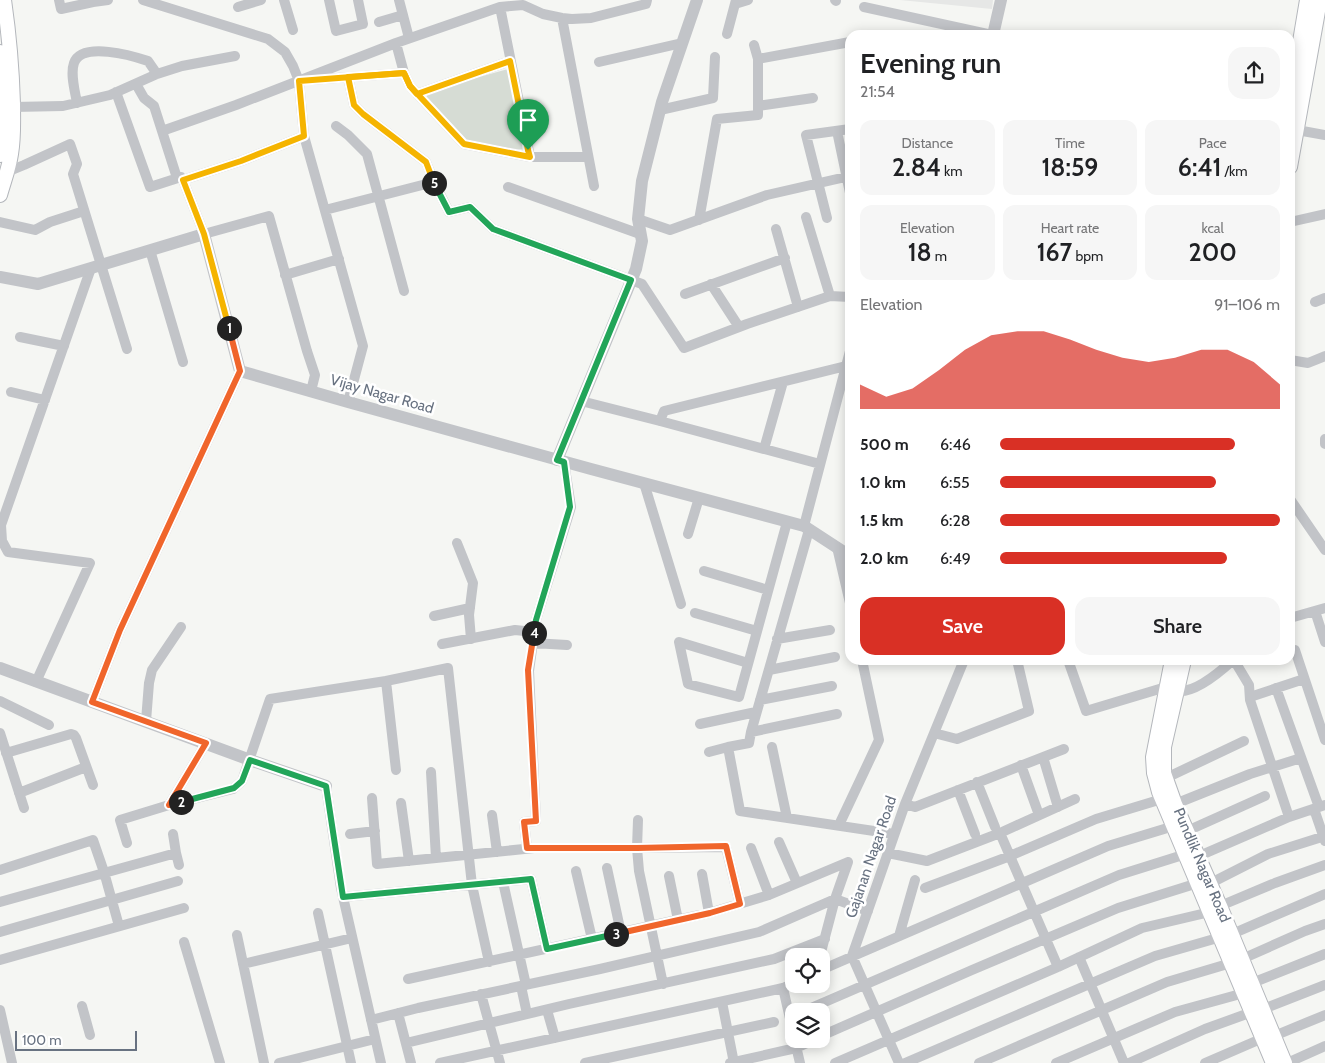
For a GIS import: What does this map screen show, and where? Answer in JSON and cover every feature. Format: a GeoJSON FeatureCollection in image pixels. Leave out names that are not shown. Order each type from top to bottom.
{"type":"FeatureCollection","features":[{"type":"Feature","properties":{"kind":"main road"},"geometry":{"type":"LineString","coordinates":[[0,195],[11,153],[13,126],[5,102],[12,83],[5,0]]}},
{"type":"Feature","properties":{"kind":"main road"},"geometry":{"type":"LineString","coordinates":[[1295,141],[1306,42],[1307,0]]}},
{"type":"Feature","properties":{"kind":"main road"},"geometry":{"type":"LineString","coordinates":[[1295,83],[1320,0]]}},
{"type":"Feature","properties":{"kind":"main road"},"geometry":{"type":"LineString","coordinates":[[0,52],[5,102],[0,155]]}},
{"type":"Feature","properties":{"kind":"main road","name":"Pundlik Nagar Road"},"geometry":{"type":"LineString","coordinates":[[1169,802],[1164,773],[1164,747],[1172,689],[1172,665]]}},
{"type":"Feature","properties":{"kind":"main road","name":"Pundlik Nagar Road"},"geometry":{"type":"LineString","coordinates":[[1182,665],[1172,689],[1153,757],[1154,773],[1169,802],[1258,1010],[1268,1037],[1273,1063]]}},
{"type":"Feature","properties":{"kind":"main road","name":"Pundlik Nagar Road"},"geometry":{"type":"LineString","coordinates":[[1268,1037],[1286,1063]]}},
{"type":"Feature","properties":{"kind":"street"},"geometry":{"type":"LineString","coordinates":[[59,0],[61,9],[93,1],[108,0]]}},
{"type":"Feature","properties":{"kind":"street"},"geometry":{"type":"LineString","coordinates":[[143,0],[268,39],[285,52],[293,66],[299,81],[304,136],[364,346],[348,402]]}},
{"type":"Feature","properties":{"kind":"street"},"geometry":{"type":"LineString","coordinates":[[238,7],[261,0]]}},
{"type":"Feature","properties":{"kind":"street"},"geometry":{"type":"LineString","coordinates":[[284,0],[293,30]]}},
{"type":"Feature","properties":{"kind":"street"},"geometry":{"type":"LineString","coordinates":[[329,0],[336,31],[363,24],[358,0]]}},
{"type":"Feature","properties":{"kind":"street"},"geometry":{"type":"LineString","coordinates":[[399,0],[409,38]]}},
{"type":"Feature","properties":{"kind":"street"},"geometry":{"type":"LineString","coordinates":[[162,131],[236,105],[409,38],[500,7],[523,5],[543,14],[562,18],[591,18],[646,4],[647,0]]}},
{"type":"Feature","properties":{"kind":"street"},"geometry":{"type":"LineString","coordinates":[[527,848],[524,822],[536,821],[528,670],[536,620],[570,507],[560,461],[581,401],[636,269],[642,242],[638,219],[642,181],[660,110],[697,0]]}},
{"type":"Feature","properties":{"kind":"street"},"geometry":{"type":"LineString","coordinates":[[728,34],[736,2],[748,0]]}},
{"type":"Feature","properties":{"kind":"street"},"geometry":{"type":"LineString","coordinates":[[994,30],[1001,0]]}},
{"type":"Feature","properties":{"kind":"street"},"geometry":{"type":"LineString","coordinates":[[500,7],[530,157]]}},
{"type":"Feature","properties":{"kind":"street"},"geometry":{"type":"LineString","coordinates":[[864,7],[970,30]]}},
{"type":"Feature","properties":{"kind":"street"},"geometry":{"type":"LineString","coordinates":[[379,22],[403,15]]}},
{"type":"Feature","properties":{"kind":"street"},"geometry":{"type":"LineString","coordinates":[[562,18],[594,186]]}},
{"type":"Feature","properties":{"kind":"street"},"geometry":{"type":"LineString","coordinates":[[396,43],[404,73],[410,86],[464,144],[530,157],[588,157]]}},
{"type":"Feature","properties":{"kind":"street"},"geometry":{"type":"LineString","coordinates":[[599,62],[682,43]]}},
{"type":"Feature","properties":{"kind":"street"},"geometry":{"type":"LineString","coordinates":[[758,59],[845,43]]}},
{"type":"Feature","properties":{"kind":"street"},"geometry":{"type":"LineString","coordinates":[[699,220],[717,119],[758,115],[758,59],[754,45]]}},
{"type":"Feature","properties":{"kind":"street"},"geometry":{"type":"LineString","coordinates":[[77,103],[73,65],[76,59],[86,53],[125,54],[148,61],[157,74]]}},
{"type":"Feature","properties":{"kind":"street"},"geometry":{"type":"LineString","coordinates":[[5,102],[63,106],[110,95],[157,74],[182,66],[235,56]]}},
{"type":"Feature","properties":{"kind":"street"},"geometry":{"type":"LineString","coordinates":[[660,110],[713,98],[714,57]]}},
{"type":"Feature","properties":{"kind":"street"},"geometry":{"type":"LineString","coordinates":[[417,94],[510,61]]}},
{"type":"Feature","properties":{"kind":"street"},"geometry":{"type":"LineString","coordinates":[[299,81],[404,73]]}},
{"type":"Feature","properties":{"kind":"street"},"geometry":{"type":"LineString","coordinates":[[348,77],[354,105],[426,162],[449,212],[470,207],[493,229],[642,284],[684,348],[740,326],[830,296],[845,297]]}},
{"type":"Feature","properties":{"kind":"street"},"geometry":{"type":"LineString","coordinates":[[92,702],[120,630],[240,371],[204,234],[180,179],[154,106],[144,98],[136,84]]}},
{"type":"Feature","properties":{"kind":"street"},"geometry":{"type":"LineString","coordinates":[[116,92],[150,187],[241,161],[304,136]]}},
{"type":"Feature","properties":{"kind":"street"},"geometry":{"type":"LineString","coordinates":[[758,106],[813,98]]}},
{"type":"Feature","properties":{"kind":"street"},"geometry":{"type":"LineString","coordinates":[[336,126],[367,154],[404,291]]}},
{"type":"Feature","properties":{"kind":"street"},"geometry":{"type":"LineString","coordinates":[[827,218],[806,135],[845,130]]}},
{"type":"Feature","properties":{"kind":"street"},"geometry":{"type":"LineString","coordinates":[[1297,130],[1325,135]]}},
{"type":"Feature","properties":{"kind":"street"},"geometry":{"type":"LineString","coordinates":[[837,131],[845,164]]}},
{"type":"Feature","properties":{"kind":"street"},"geometry":{"type":"LineString","coordinates":[[7,172],[70,144],[76,164],[73,174],[84,211],[96,267],[127,349]]}},
{"type":"Feature","properties":{"kind":"street"},"geometry":{"type":"LineString","coordinates":[[638,219],[670,230],[767,195],[845,177]]}},
{"type":"Feature","properties":{"kind":"street"},"geometry":{"type":"LineString","coordinates":[[325,210],[434,182]]}},
{"type":"Feature","properties":{"kind":"street"},"geometry":{"type":"LineString","coordinates":[[508,187],[640,234]]}},
{"type":"Feature","properties":{"kind":"street"},"geometry":{"type":"LineString","coordinates":[[0,222],[35,230],[50,222],[84,211]]}},
{"type":"Feature","properties":{"kind":"street"},"geometry":{"type":"LineString","coordinates":[[1295,221],[1325,214]]}},
{"type":"Feature","properties":{"kind":"street"},"geometry":{"type":"LineString","coordinates":[[0,277],[38,284],[269,216],[315,375],[312,391]]}},
{"type":"Feature","properties":{"kind":"street"},"geometry":{"type":"LineString","coordinates":[[806,217],[830,296]]}},
{"type":"Feature","properties":{"kind":"street"},"geometry":{"type":"LineString","coordinates":[[776,229],[798,307]]}},
{"type":"Feature","properties":{"kind":"street"},"geometry":{"type":"LineString","coordinates":[[150,250],[183,362]]}},
{"type":"Feature","properties":{"kind":"street"},"geometry":{"type":"LineString","coordinates":[[684,294],[784,258]]}},
{"type":"Feature","properties":{"kind":"street"},"geometry":{"type":"LineString","coordinates":[[286,275],[339,259]]}},
{"type":"Feature","properties":{"kind":"street"},"geometry":{"type":"LineString","coordinates":[[36,682],[90,563],[8,552],[2,541],[1,525],[64,346],[96,267]]}},
{"type":"Feature","properties":{"kind":"street"},"geometry":{"type":"LineString","coordinates":[[711,284],[740,326]]}},
{"type":"Feature","properties":{"kind":"street"},"geometry":{"type":"LineString","coordinates":[[1315,302],[1325,298]]}},
{"type":"Feature","properties":{"kind":"street"},"geometry":{"type":"LineString","coordinates":[[20,336],[64,346]]}},
{"type":"Feature","properties":{"kind":"street"},"geometry":{"type":"LineString","coordinates":[[1295,361],[1308,363],[1325,356]]}},
{"type":"Feature","properties":{"kind":"street"},"geometry":{"type":"LineString","coordinates":[[660,421],[664,411],[845,366]]}},
{"type":"Feature","properties":{"kind":"street"},"geometry":{"type":"LineString","coordinates":[[709,752],[749,743],[756,712],[778,639],[820,464],[845,370]]}},
{"type":"Feature","properties":{"kind":"street","name":"Vijay Nagar Road"},"geometry":{"type":"LineString","coordinates":[[240,371],[806,528],[845,553]]}},
{"type":"Feature","properties":{"kind":"street"},"geometry":{"type":"LineString","coordinates":[[764,449],[783,382]]}},
{"type":"Feature","properties":{"kind":"street"},"geometry":{"type":"LineString","coordinates":[[11,392],[45,400]]}},
{"type":"Feature","properties":{"kind":"street"},"geometry":{"type":"LineString","coordinates":[[581,401],[820,464]]}},
{"type":"Feature","properties":{"kind":"street"},"geometry":{"type":"LineString","coordinates":[[1325,439],[1325,444]]}},
{"type":"Feature","properties":{"kind":"street"},"geometry":{"type":"LineString","coordinates":[[644,483],[681,604]]}},
{"type":"Feature","properties":{"kind":"street"},"geometry":{"type":"LineString","coordinates":[[688,534],[699,498]]}},
{"type":"Feature","properties":{"kind":"street"},"geometry":{"type":"LineString","coordinates":[[1295,506],[1325,550]]}},
{"type":"Feature","properties":{"kind":"street"},"geometry":{"type":"LineString","coordinates":[[748,663],[679,642],[688,684],[739,697],[786,522]]}},
{"type":"Feature","properties":{"kind":"street"},"geometry":{"type":"LineString","coordinates":[[457,544],[473,583],[469,615],[471,638]]}},
{"type":"Feature","properties":{"kind":"street"},"geometry":{"type":"LineString","coordinates":[[837,547],[845,581]]}},
{"type":"Feature","properties":{"kind":"street"},"geometry":{"type":"LineString","coordinates":[[704,571],[768,590]]}},
{"type":"Feature","properties":{"kind":"street"},"geometry":{"type":"LineString","coordinates":[[434,616],[470,608]]}},
{"type":"Feature","properties":{"kind":"street"},"geometry":{"type":"LineString","coordinates":[[1295,616],[1320,609],[1325,642]]}},
{"type":"Feature","properties":{"kind":"street"},"geometry":{"type":"LineString","coordinates":[[695,613],[757,631]]}},
{"type":"Feature","properties":{"kind":"street"},"geometry":{"type":"LineString","coordinates":[[146,721],[152,670],[180,626]]}},
{"type":"Feature","properties":{"kind":"street"},"geometry":{"type":"LineString","coordinates":[[442,644],[515,630],[534,632]]}},
{"type":"Feature","properties":{"kind":"street"},"geometry":{"type":"LineString","coordinates":[[778,639],[830,630]]}},
{"type":"Feature","properties":{"kind":"street"},"geometry":{"type":"LineString","coordinates":[[532,643],[567,645]]}},
{"type":"Feature","properties":{"kind":"street"},"geometry":{"type":"LineString","coordinates":[[1295,650],[1325,740]]}},
{"type":"Feature","properties":{"kind":"street"},"geometry":{"type":"LineString","coordinates":[[769,670],[835,657]]}},
{"type":"Feature","properties":{"kind":"street"},"geometry":{"type":"LineString","coordinates":[[839,825],[879,740],[863,665]]}},
{"type":"Feature","properties":{"kind":"street","name":"Gajanan Nagar Road"},"geometry":{"type":"LineString","coordinates":[[852,956],[905,804],[962,665]]}},
{"type":"Feature","properties":{"kind":"street"},"geometry":{"type":"LineString","coordinates":[[934,733],[957,739],[1028,711],[1018,665]]}},
{"type":"Feature","properties":{"kind":"street"},"geometry":{"type":"LineString","coordinates":[[1070,665],[1086,711],[1172,689],[1185,690],[1194,688],[1217,675],[1228,665]]}},
{"type":"Feature","properties":{"kind":"street"},"geometry":{"type":"LineString","coordinates":[[1237,665],[1249,685],[1250,696],[1289,817]]}},
{"type":"Feature","properties":{"kind":"street"},"geometry":{"type":"LineString","coordinates":[[0,668],[326,786],[343,897],[381,1063]]}},
{"type":"Feature","properties":{"kind":"street"},"geometry":{"type":"LineString","coordinates":[[127,843],[120,820],[234,788],[242,781],[270,699],[386,681],[448,668],[472,885],[489,962]]}},
{"type":"Feature","properties":{"kind":"street"},"geometry":{"type":"LineString","coordinates":[[1250,696],[1304,679]]}},
{"type":"Feature","properties":{"kind":"street"},"geometry":{"type":"LineString","coordinates":[[386,681],[396,770]]}},
{"type":"Feature","properties":{"kind":"street"},"geometry":{"type":"LineString","coordinates":[[760,700],[832,686]]}},
{"type":"Feature","properties":{"kind":"street"},"geometry":{"type":"LineString","coordinates":[[830,1032],[1118,908],[1203,885],[1268,854],[1324,838],[1319,807],[1276,688]]}},
{"type":"Feature","properties":{"kind":"street"},"geometry":{"type":"LineString","coordinates":[[0,701],[49,725]]}},
{"type":"Feature","properties":{"kind":"street"},"geometry":{"type":"LineString","coordinates":[[700,724],[756,712]]}},
{"type":"Feature","properties":{"kind":"street"},"geometry":{"type":"LineString","coordinates":[[751,732],[837,714]]}},
{"type":"Feature","properties":{"kind":"street"},"geometry":{"type":"LineString","coordinates":[[0,733],[24,808]]}},
{"type":"Feature","properties":{"kind":"street"},"geometry":{"type":"LineString","coordinates":[[6,753],[71,734],[74,735],[93,785]]}},
{"type":"Feature","properties":{"kind":"street"},"geometry":{"type":"LineString","coordinates":[[1166,778],[1244,741]]}},
{"type":"Feature","properties":{"kind":"street"},"geometry":{"type":"LineString","coordinates":[[169,805],[206,743]]}},
{"type":"Feature","properties":{"kind":"street"},"geometry":{"type":"LineString","coordinates":[[728,747],[740,811],[894,834]]}},
{"type":"Feature","properties":{"kind":"street"},"geometry":{"type":"LineString","coordinates":[[772,747],[787,818]]}},
{"type":"Feature","properties":{"kind":"street"},"geometry":{"type":"LineString","coordinates":[[905,804],[915,807],[1064,748]]}},
{"type":"Feature","properties":{"kind":"street"},"geometry":{"type":"LineString","coordinates":[[1043,757],[1058,807]]}},
{"type":"Feature","properties":{"kind":"street"},"geometry":{"type":"LineString","coordinates":[[925,888],[1010,856],[1096,819],[1169,802],[1302,758]]}},
{"type":"Feature","properties":{"kind":"street"},"geometry":{"type":"LineString","coordinates":[[1021,766],[1039,816]]}},
{"type":"Feature","properties":{"kind":"street"},"geometry":{"type":"LineString","coordinates":[[19,792],[86,767]]}},
{"type":"Feature","properties":{"kind":"street"},"geometry":{"type":"LineString","coordinates":[[431,772],[436,858]]}},
{"type":"Feature","properties":{"kind":"street"},"geometry":{"type":"LineString","coordinates":[[977,782],[1058,967]]}},
{"type":"Feature","properties":{"kind":"street"},"geometry":{"type":"LineString","coordinates":[[958,790],[975,834]]}},
{"type":"Feature","properties":{"kind":"street"},"geometry":{"type":"LineString","coordinates":[[830,966],[1108,846],[1180,828],[1265,796]]}},
{"type":"Feature","properties":{"kind":"street"},"geometry":{"type":"LineString","coordinates":[[372,798],[378,864],[527,848],[726,846],[740,904]]}},
{"type":"Feature","properties":{"kind":"street"},"geometry":{"type":"LineString","coordinates":[[888,853],[927,861],[998,830],[1039,816],[1075,799]]}},
{"type":"Feature","properties":{"kind":"street"},"geometry":{"type":"LineString","coordinates":[[401,803],[409,861]]}},
{"type":"Feature","properties":{"kind":"street"},"geometry":{"type":"LineString","coordinates":[[823,1003],[1119,875],[1192,855],[1319,807]]}},
{"type":"Feature","properties":{"kind":"street"},"geometry":{"type":"LineString","coordinates":[[492,815],[497,852]]}},
{"type":"Feature","properties":{"kind":"street"},"geometry":{"type":"LineString","coordinates":[[638,820],[637,848],[639,871],[664,984]]}},
{"type":"Feature","properties":{"kind":"street"},"geometry":{"type":"LineString","coordinates":[[350,834],[375,831]]}},
{"type":"Feature","properties":{"kind":"street"},"geometry":{"type":"LineString","coordinates":[[172,834],[179,864]]}},
{"type":"Feature","properties":{"kind":"street"},"geometry":{"type":"LineString","coordinates":[[0,870],[93,840],[119,926]]}},
{"type":"Feature","properties":{"kind":"street"},"geometry":{"type":"LineString","coordinates":[[780,842],[797,884]]}},
{"type":"Feature","properties":{"kind":"street"},"geometry":{"type":"LineString","coordinates":[[751,848],[769,895]]}},
{"type":"Feature","properties":{"kind":"street"},"geometry":{"type":"LineString","coordinates":[[0,902],[176,852]]}},
{"type":"Feature","properties":{"kind":"street"},"geometry":{"type":"LineString","coordinates":[[408,979],[710,913],[769,895],[848,862],[835,899],[822,948]]}},
{"type":"Feature","properties":{"kind":"street"},"geometry":{"type":"LineString","coordinates":[[835,1063],[1058,967],[1142,928],[1215,909],[1275,882],[1325,865]]}},
{"type":"Feature","properties":{"kind":"street"},"geometry":{"type":"LineString","coordinates":[[607,868],[621,933]]}},
{"type":"Feature","properties":{"kind":"street"},"geometry":{"type":"LineString","coordinates":[[576,871],[592,939]]}},
{"type":"Feature","properties":{"kind":"street"},"geometry":{"type":"LineString","coordinates":[[702,874],[710,913]]}},
{"type":"Feature","properties":{"kind":"street"},"geometry":{"type":"LineString","coordinates":[[669,876],[678,920]]}},
{"type":"Feature","properties":{"kind":"street"},"geometry":{"type":"LineString","coordinates":[[343,897],[531,879],[547,949]]}},
{"type":"Feature","properties":{"kind":"street"},"geometry":{"type":"LineString","coordinates":[[899,936],[915,880]]}},
{"type":"Feature","properties":{"kind":"street"},"geometry":{"type":"LineString","coordinates":[[0,932],[178,881]]}},
{"type":"Feature","properties":{"kind":"street"},"geometry":{"type":"LineString","coordinates":[[503,882],[519,955],[526,1014]]}},
{"type":"Feature","properties":{"kind":"street"},"geometry":{"type":"LineString","coordinates":[[905,1063],[1155,956],[1226,935],[1325,894]]}},
{"type":"Feature","properties":{"kind":"street"},"geometry":{"type":"LineString","coordinates":[[371,1020],[759,932],[835,899],[868,911]]}},
{"type":"Feature","properties":{"kind":"street"},"geometry":{"type":"LineString","coordinates":[[0,960],[184,908]]}},
{"type":"Feature","properties":{"kind":"street"},"geometry":{"type":"LineString","coordinates":[[318,912],[352,1063]]}},
{"type":"Feature","properties":{"kind":"street"},"geometry":{"type":"LineString","coordinates":[[979,1063],[1167,982],[1237,961],[1325,924]]}},
{"type":"Feature","properties":{"kind":"street"},"geometry":{"type":"LineString","coordinates":[[237,935],[264,1063]]}},
{"type":"Feature","properties":{"kind":"street"},"geometry":{"type":"LineString","coordinates":[[243,964],[352,938]]}},
{"type":"Feature","properties":{"kind":"street"},"geometry":{"type":"LineString","coordinates":[[406,1043],[526,1014],[774,959],[825,939]]}},
{"type":"Feature","properties":{"kind":"street"},"geometry":{"type":"LineString","coordinates":[[184,942],[220,1063]]}},
{"type":"Feature","properties":{"kind":"street"},"geometry":{"type":"LineString","coordinates":[[1056,1063],[1175,1012],[1248,988],[1325,954]]}},
{"type":"Feature","properties":{"kind":"street"},"geometry":{"type":"LineString","coordinates":[[852,956],[899,1063]]}},
{"type":"Feature","properties":{"kind":"street"},"geometry":{"type":"LineString","coordinates":[[1079,957],[1124,1063]]}},
{"type":"Feature","properties":{"kind":"street"},"geometry":{"type":"LineString","coordinates":[[1129,1063],[1205,1029],[1325,985]]}},
{"type":"Feature","properties":{"kind":"street"},"geometry":{"type":"LineString","coordinates":[[440,1063],[783,988],[788,1003]]}},
{"type":"Feature","properties":{"kind":"street"},"geometry":{"type":"LineString","coordinates":[[481,994],[500,1063]]}},
{"type":"Feature","properties":{"kind":"street"},"geometry":{"type":"LineString","coordinates":[[722,1002],[733,1063],[785,1045]]}},
{"type":"Feature","properties":{"kind":"street"},"geometry":{"type":"LineString","coordinates":[[82,1006],[90,1035]]}},
{"type":"Feature","properties":{"kind":"street"},"geometry":{"type":"LineString","coordinates":[[548,1010],[555,1038]]}},
{"type":"Feature","properties":{"kind":"street"},"geometry":{"type":"LineString","coordinates":[[398,1013],[411,1063]]}},
{"type":"Feature","properties":{"kind":"street"},"geometry":{"type":"LineString","coordinates":[[0,1014],[4,1044],[12,1063]]}},
{"type":"Feature","properties":{"kind":"street"},"geometry":{"type":"LineString","coordinates":[[1205,1063],[1325,1014]]}},
{"type":"Feature","properties":{"kind":"street"},"geometry":{"type":"LineString","coordinates":[[586,1063],[774,1022]]}},
{"type":"Feature","properties":{"kind":"street"},"geometry":{"type":"LineString","coordinates":[[279,1063],[293,1062],[348,1045],[375,1039]]}},
{"type":"Feature","properties":{"kind":"street"},"geometry":{"type":"LineString","coordinates":[[1286,1063],[1325,1046]]}},
{"type":"Feature","properties":{"kind":"street"},"geometry":{"type":"LineString","coordinates":[[797,1048],[800,1063]]}},
{"type":"Feature","properties":{"kind":"shaded area"},"geometry":{"type":"Polygon","coordinates":[[[900,0],[993,0],[992,9],[900,0]]]}},
{"type":"Feature","properties":{"kind":"shaded area"},"geometry":{"type":"Polygon","coordinates":[[[512,68],[528,150],[464,144],[417,94],[512,68]]]}},
{"type":"Feature","properties":{"kind":"route"},"geometry":{"type":"LineString","coordinates":[[528,150],[510,61],[417,94],[410,86],[404,73],[348,77],[354,105],[426,162],[449,212],[470,207],[493,229],[631,280],[557,460],[564,462],[570,507],[536,620],[528,670],[536,821],[524,822],[527,848],[726,846],[740,904],[710,913],[547,949],[531,879],[343,897],[326,786],[250,760],[242,781],[234,788],[169,805],[206,743],[92,702],[120,630],[240,371],[204,234],[183,180],[241,161],[304,136],[299,81],[404,73],[410,86],[464,144],[530,157],[528,150]]}}]}
